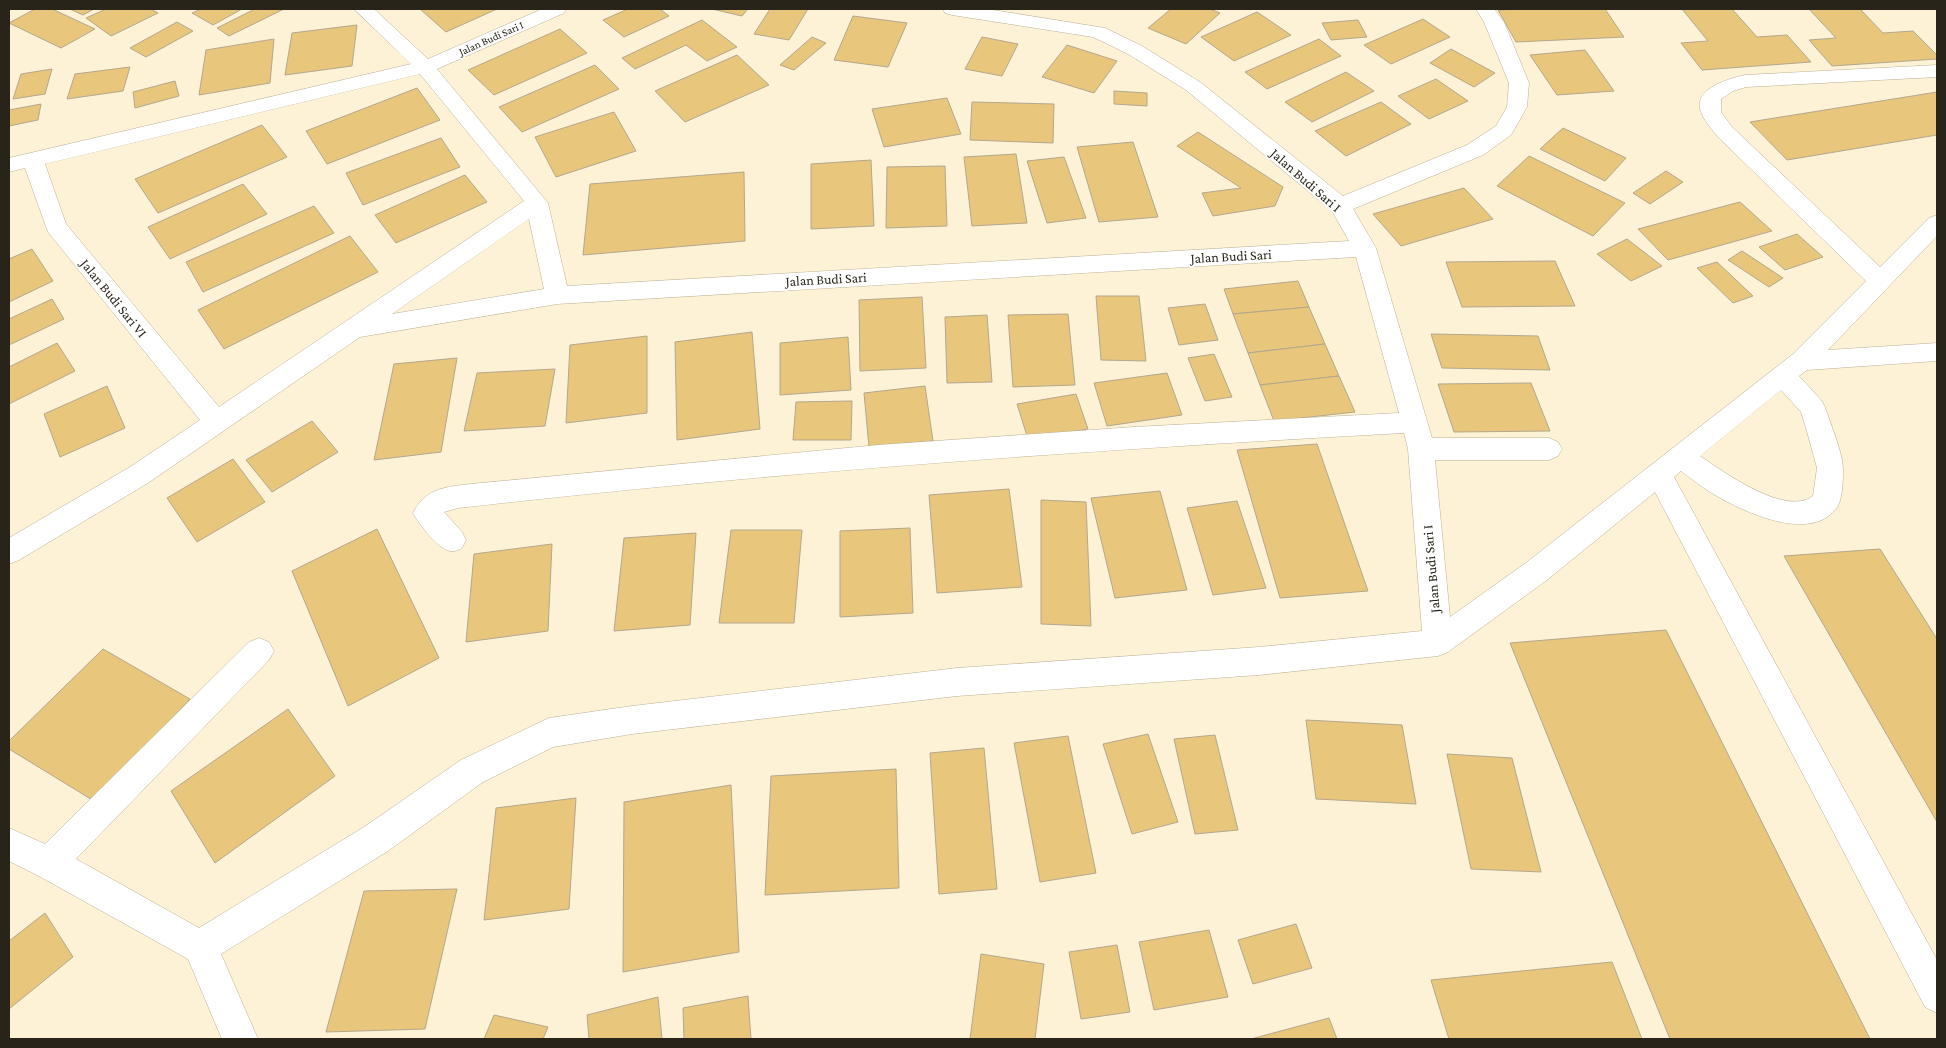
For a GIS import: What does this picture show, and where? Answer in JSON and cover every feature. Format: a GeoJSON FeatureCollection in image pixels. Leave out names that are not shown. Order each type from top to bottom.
{"type":"FeatureCollection","features":[{"type":"Feature","properties":{"kind":"street"},"geometry":{"type":"LineString","coordinates":[[363,9],[425,67],[537,203],[557,295]]}},
{"type":"Feature","properties":{"kind":"street","name":"Jalan Budi Sari I"},"geometry":{"type":"LineString","coordinates":[[9,166],[425,67],[557,9]]}},
{"type":"Feature","properties":{"kind":"street","name":"Jalan Budi Sari I"},"geometry":{"type":"LineString","coordinates":[[952,9],[1098,32],[1135,50],[1193,86],[1340,206],[1365,248],[1415,422],[1421,449],[1438,643]]}},
{"type":"Feature","properties":{"kind":"street"},"geometry":{"type":"LineString","coordinates":[[1340,206],[1475,150],[1504,130],[1517,106],[1519,83],[1494,22],[1485,9]]}},
{"type":"Feature","properties":{"kind":"street"},"geometry":{"type":"LineString","coordinates":[[1880,281],[1725,132],[1711,112],[1710,104],[1715,94],[1725,86],[1745,81],[1937,71]]}},
{"type":"Feature","properties":{"kind":"street","name":"Jalan Budi Sari VI"},"geometry":{"type":"LineString","coordinates":[[33,161],[56,227],[217,422]]}},
{"type":"Feature","properties":{"kind":"street"},"geometry":{"type":"LineString","coordinates":[[9,552],[139,474],[537,203]]}},
{"type":"Feature","properties":{"kind":"street"},"geometry":{"type":"LineString","coordinates":[[200,947],[376,839],[472,771],[549,734],[632,720],[957,682],[1258,661],[1438,643],[1537,571],[1792,368],[1937,223]]}},
{"type":"Feature","properties":{"kind":"street","name":"Jalan Budi Sari"},"geometry":{"type":"LineString","coordinates":[[352,330],[557,295],[1365,248]]}},
{"type":"Feature","properties":{"kind":"street"},"geometry":{"type":"LineString","coordinates":[[1792,368],[1937,352]]}},
{"type":"Feature","properties":{"kind":"street"},"geometry":{"type":"LineString","coordinates":[[1670,466],[1724,487],[1757,504],[1793,513],[1812,512],[1826,502],[1830,468],[1812,407],[1792,368]]}},
{"type":"Feature","properties":{"kind":"street"},"geometry":{"type":"LineString","coordinates":[[452,540],[428,513],[430,506],[439,500],[471,495],[878,456],[1134,437],[1415,422]]}},
{"type":"Feature","properties":{"kind":"street"},"geometry":{"type":"LineString","coordinates":[[1421,449],[1549,449]]}},
{"type":"Feature","properties":{"kind":"street"},"geometry":{"type":"LineString","coordinates":[[1670,466],[1937,995]]}},
{"type":"Feature","properties":{"kind":"street"},"geometry":{"type":"LineString","coordinates":[[49,863],[259,650]]}},
{"type":"Feature","properties":{"kind":"street"},"geometry":{"type":"LineString","coordinates":[[9,844],[49,863],[200,947],[240,1039]]}},
{"type":"Feature","properties":{"kind":"building"},"geometry":{"type":"Polygon","coordinates":[[[35,9],[52,9],[95,29],[61,48],[9,23],[35,9]]]}},
{"type":"Feature","properties":{"kind":"building"},"geometry":{"type":"Polygon","coordinates":[[[70,9],[94,9],[83,15],[70,9]]]}},
{"type":"Feature","properties":{"kind":"building"},"geometry":{"type":"Polygon","coordinates":[[[106,9],[151,9],[158,13],[111,36],[86,18],[106,9]]]}},
{"type":"Feature","properties":{"kind":"building"},"geometry":{"type":"Polygon","coordinates":[[[201,9],[242,9],[213,25],[192,13],[201,9]]]}},
{"type":"Feature","properties":{"kind":"building"},"geometry":{"type":"Polygon","coordinates":[[[255,9],[284,9],[229,36],[217,28],[255,9]]]}},
{"type":"Feature","properties":{"kind":"building"},"geometry":{"type":"Polygon","coordinates":[[[420,9],[497,9],[446,32],[420,9]]]}},
{"type":"Feature","properties":{"kind":"building"},"geometry":{"type":"Polygon","coordinates":[[[628,9],[660,9],[669,16],[624,37],[603,20],[628,9]]]}},
{"type":"Feature","properties":{"kind":"building"},"geometry":{"type":"Polygon","coordinates":[[[712,9],[748,9],[742,16],[712,9]]]}},
{"type":"Feature","properties":{"kind":"building"},"geometry":{"type":"Polygon","coordinates":[[[770,9],[808,9],[789,40],[754,34],[770,9]]]}},
{"type":"Feature","properties":{"kind":"building"},"geometry":{"type":"Polygon","coordinates":[[[1171,9],[1210,9],[1220,13],[1186,44],[1148,28],[1171,9]]]}},
{"type":"Feature","properties":{"kind":"building"},"geometry":{"type":"Polygon","coordinates":[[[1605,9],[1624,37],[1516,42],[1498,10],[1605,9]]]}},
{"type":"Feature","properties":{"kind":"building"},"geometry":{"type":"Polygon","coordinates":[[[1682,9],[1732,9],[1757,37],[1787,35],[1811,62],[1702,70],[1681,43],[1708,41],[1682,9]]]}},
{"type":"Feature","properties":{"kind":"building"},"geometry":{"type":"Polygon","coordinates":[[[1809,9],[1860,9],[1883,33],[1913,31],[1937,55],[1937,59],[1832,66],[1809,40],[1836,38],[1809,9]]]}},
{"type":"Feature","properties":{"kind":"building"},"geometry":{"type":"Polygon","coordinates":[[[1257,12],[1291,35],[1234,61],[1201,37],[1257,12]]]}},
{"type":"Feature","properties":{"kind":"building"},"geometry":{"type":"Polygon","coordinates":[[[853,16],[907,23],[888,67],[834,60],[853,16]]]}},
{"type":"Feature","properties":{"kind":"building"},"geometry":{"type":"Polygon","coordinates":[[[1423,19],[1450,37],[1391,64],[1364,45],[1423,19]]]}},
{"type":"Feature","properties":{"kind":"building"},"geometry":{"type":"Polygon","coordinates":[[[702,20],[737,47],[707,61],[686,45],[635,69],[622,58],[702,20]]]}},
{"type":"Feature","properties":{"kind":"building"},"geometry":{"type":"Polygon","coordinates":[[[1358,20],[1367,37],[1331,40],[1322,23],[1358,20]]]}},
{"type":"Feature","properties":{"kind":"building"},"geometry":{"type":"Polygon","coordinates":[[[177,22],[193,31],[146,57],[130,48],[177,22]]]}},
{"type":"Feature","properties":{"kind":"building"},"geometry":{"type":"Polygon","coordinates":[[[357,25],[352,66],[285,75],[292,33],[357,25]]]}},
{"type":"Feature","properties":{"kind":"building"},"geometry":{"type":"Polygon","coordinates":[[[560,29],[587,53],[494,95],[468,70],[560,29]]]}},
{"type":"Feature","properties":{"kind":"building"},"geometry":{"type":"Polygon","coordinates":[[[812,37],[826,43],[794,70],[780,65],[812,37]]]}},
{"type":"Feature","properties":{"kind":"building"},"geometry":{"type":"Polygon","coordinates":[[[982,37],[1018,44],[1002,76],[965,69],[982,37]]]}},
{"type":"Feature","properties":{"kind":"building"},"geometry":{"type":"Polygon","coordinates":[[[274,39],[270,83],[199,95],[206,50],[274,39]]]}},
{"type":"Feature","properties":{"kind":"building"},"geometry":{"type":"Polygon","coordinates":[[[1319,39],[1341,56],[1267,89],[1245,72],[1319,39]]]}},
{"type":"Feature","properties":{"kind":"building"},"geometry":{"type":"Polygon","coordinates":[[[1067,45],[1117,61],[1094,93],[1042,77],[1067,45]]]}},
{"type":"Feature","properties":{"kind":"building"},"geometry":{"type":"Polygon","coordinates":[[[1451,49],[1495,73],[1474,87],[1430,63],[1451,49]]]}},
{"type":"Feature","properties":{"kind":"building"},"geometry":{"type":"Polygon","coordinates":[[[1585,50],[1614,91],[1557,95],[1530,55],[1585,50]]]}},
{"type":"Feature","properties":{"kind":"building"},"geometry":{"type":"Polygon","coordinates":[[[737,55],[769,85],[685,122],[655,91],[737,55]]]}},
{"type":"Feature","properties":{"kind":"building"},"geometry":{"type":"Polygon","coordinates":[[[595,65],[619,89],[522,132],[499,107],[595,65]]]}},
{"type":"Feature","properties":{"kind":"building"},"geometry":{"type":"Polygon","coordinates":[[[130,67],[123,91],[67,99],[75,74],[130,67]]]}},
{"type":"Feature","properties":{"kind":"building"},"geometry":{"type":"Polygon","coordinates":[[[52,69],[45,94],[13,99],[21,74],[52,69]]]}},
{"type":"Feature","properties":{"kind":"building"},"geometry":{"type":"Polygon","coordinates":[[[1346,72],[1374,91],[1312,122],[1285,102],[1346,72]]]}},
{"type":"Feature","properties":{"kind":"building"},"geometry":{"type":"Polygon","coordinates":[[[1436,79],[1468,101],[1429,119],[1398,96],[1436,79]]]}},
{"type":"Feature","properties":{"kind":"building"},"geometry":{"type":"Polygon","coordinates":[[[175,81],[179,96],[135,108],[133,92],[175,81]]]}},
{"type":"Feature","properties":{"kind":"building"},"geometry":{"type":"Polygon","coordinates":[[[417,88],[440,120],[327,164],[306,131],[417,88]]]}},
{"type":"Feature","properties":{"kind":"building"},"geometry":{"type":"Polygon","coordinates":[[[1114,91],[1147,93],[1147,106],[1114,104],[1114,91]]]}},
{"type":"Feature","properties":{"kind":"building"},"geometry":{"type":"Polygon","coordinates":[[[1937,92],[1937,135],[1787,160],[1750,122],[1937,92]]]}},
{"type":"Feature","properties":{"kind":"building"},"geometry":{"type":"Polygon","coordinates":[[[947,98],[961,134],[884,147],[872,109],[947,98]]]}},
{"type":"Feature","properties":{"kind":"building"},"geometry":{"type":"Polygon","coordinates":[[[972,102],[1054,104],[1053,143],[970,140],[972,102]]]}},
{"type":"Feature","properties":{"kind":"building"},"geometry":{"type":"Polygon","coordinates":[[[1381,102],[1411,124],[1346,156],[1315,131],[1381,102]]]}},
{"type":"Feature","properties":{"kind":"building"},"geometry":{"type":"Polygon","coordinates":[[[41,104],[38,120],[9,126],[9,110],[41,104]]]}},
{"type":"Feature","properties":{"kind":"building"},"geometry":{"type":"Polygon","coordinates":[[[614,112],[636,151],[556,177],[535,137],[614,112]]]}},
{"type":"Feature","properties":{"kind":"building"},"geometry":{"type":"Polygon","coordinates":[[[262,125],[287,157],[158,213],[135,179],[262,125]]]}},
{"type":"Feature","properties":{"kind":"building"},"geometry":{"type":"Polygon","coordinates":[[[1563,128],[1626,158],[1605,181],[1540,149],[1563,128]]]}},
{"type":"Feature","properties":{"kind":"building"},"geometry":{"type":"Polygon","coordinates":[[[1198,132],[1283,187],[1275,206],[1213,216],[1202,193],[1241,188],[1177,146],[1198,132]]]}},
{"type":"Feature","properties":{"kind":"building"},"geometry":{"type":"Polygon","coordinates":[[[441,138],[460,167],[363,205],[346,173],[441,138]]]}},
{"type":"Feature","properties":{"kind":"building"},"geometry":{"type":"Polygon","coordinates":[[[1133,142],[1158,217],[1099,222],[1077,147],[1133,142]]]}},
{"type":"Feature","properties":{"kind":"building"},"geometry":{"type":"Polygon","coordinates":[[[1016,154],[1027,223],[972,226],[964,157],[1016,154]]]}},
{"type":"Feature","properties":{"kind":"building"},"geometry":{"type":"Polygon","coordinates":[[[1529,156],[1625,203],[1593,236],[1497,186],[1529,156]]]}},
{"type":"Feature","properties":{"kind":"building"},"geometry":{"type":"Polygon","coordinates":[[[1064,157],[1086,218],[1047,223],[1027,161],[1064,157]]]}},
{"type":"Feature","properties":{"kind":"building"},"geometry":{"type":"Polygon","coordinates":[[[871,160],[874,226],[811,229],[811,164],[871,160]]]}},
{"type":"Feature","properties":{"kind":"building"},"geometry":{"type":"Polygon","coordinates":[[[945,166],[947,226],[886,228],[887,167],[945,166]]]}},
{"type":"Feature","properties":{"kind":"building"},"geometry":{"type":"Polygon","coordinates":[[[1666,171],[1683,182],[1650,204],[1633,193],[1666,171]]]}},
{"type":"Feature","properties":{"kind":"building"},"geometry":{"type":"Polygon","coordinates":[[[744,172],[745,241],[583,255],[590,184],[744,172]]]}},
{"type":"Feature","properties":{"kind":"building"},"geometry":{"type":"Polygon","coordinates":[[[465,175],[487,202],[396,243],[375,215],[465,175]]]}},
{"type":"Feature","properties":{"kind":"building"},"geometry":{"type":"Polygon","coordinates":[[[243,184],[267,214],[170,259],[148,227],[243,184]]]}},
{"type":"Feature","properties":{"kind":"building"},"geometry":{"type":"Polygon","coordinates":[[[1464,188],[1493,219],[1401,246],[1373,214],[1464,188]]]}},
{"type":"Feature","properties":{"kind":"building"},"geometry":{"type":"Polygon","coordinates":[[[1740,202],[1772,231],[1668,260],[1638,229],[1740,202]]]}},
{"type":"Feature","properties":{"kind":"building"},"geometry":{"type":"Polygon","coordinates":[[[314,206],[334,233],[203,292],[186,262],[314,206]]]}},
{"type":"Feature","properties":{"kind":"building"},"geometry":{"type":"Polygon","coordinates":[[[1797,234],[1823,257],[1785,270],[1759,247],[1797,234]]]}},
{"type":"Feature","properties":{"kind":"building"},"geometry":{"type":"Polygon","coordinates":[[[350,236],[378,272],[224,349],[198,310],[350,236]]]}},
{"type":"Feature","properties":{"kind":"building"},"geometry":{"type":"Polygon","coordinates":[[[1627,239],[1662,266],[1631,281],[1597,254],[1627,239]]]}},
{"type":"Feature","properties":{"kind":"building"},"geometry":{"type":"Polygon","coordinates":[[[32,249],[53,281],[9,302],[9,259],[32,249]]]}},
{"type":"Feature","properties":{"kind":"building"},"geometry":{"type":"Polygon","coordinates":[[[1742,251],[1783,278],[1769,287],[1728,260],[1742,251]]]}},
{"type":"Feature","properties":{"kind":"building"},"geometry":{"type":"Polygon","coordinates":[[[1555,261],[1575,306],[1462,307],[1446,262],[1555,261]]]}},
{"type":"Feature","properties":{"kind":"building"},"geometry":{"type":"Polygon","coordinates":[[[1717,262],[1753,296],[1733,303],[1697,268],[1717,262]]]}},
{"type":"Feature","properties":{"kind":"building"},"geometry":{"type":"Polygon","coordinates":[[[1298,281],[1309,307],[1233,314],[1224,289],[1298,281]]]}},
{"type":"Feature","properties":{"kind":"building"},"geometry":{"type":"Polygon","coordinates":[[[1096,296],[1139,296],[1146,361],[1101,360],[1096,296]]]}},
{"type":"Feature","properties":{"kind":"building"},"geometry":{"type":"Polygon","coordinates":[[[922,297],[926,368],[860,371],[859,300],[922,297]]]}},
{"type":"Feature","properties":{"kind":"building"},"geometry":{"type":"Polygon","coordinates":[[[52,299],[64,319],[9,345],[9,319],[52,299]]]}},
{"type":"Feature","properties":{"kind":"building"},"geometry":{"type":"Polygon","coordinates":[[[1205,304],[1218,340],[1179,345],[1168,308],[1205,304]]]}},
{"type":"Feature","properties":{"kind":"building"},"geometry":{"type":"Polygon","coordinates":[[[1309,307],[1325,344],[1248,353],[1233,314],[1309,307]]]}},
{"type":"Feature","properties":{"kind":"building"},"geometry":{"type":"Polygon","coordinates":[[[1068,314],[1075,385],[1013,387],[1008,315],[1068,314]]]}},
{"type":"Feature","properties":{"kind":"building"},"geometry":{"type":"Polygon","coordinates":[[[987,315],[992,382],[947,383],[945,317],[987,315]]]}},
{"type":"Feature","properties":{"kind":"building"},"geometry":{"type":"Polygon","coordinates":[[[752,332],[760,429],[677,440],[675,342],[752,332]]]}},
{"type":"Feature","properties":{"kind":"building"},"geometry":{"type":"Polygon","coordinates":[[[1431,334],[1538,336],[1550,370],[1442,368],[1431,334]]]}},
{"type":"Feature","properties":{"kind":"building"},"geometry":{"type":"Polygon","coordinates":[[[647,336],[647,413],[566,423],[570,345],[647,336]]]}},
{"type":"Feature","properties":{"kind":"building"},"geometry":{"type":"Polygon","coordinates":[[[848,337],[851,390],[780,395],[780,343],[848,337]]]}},
{"type":"Feature","properties":{"kind":"building"},"geometry":{"type":"Polygon","coordinates":[[[57,343],[75,371],[9,404],[9,367],[57,343]]]}},
{"type":"Feature","properties":{"kind":"building"},"geometry":{"type":"Polygon","coordinates":[[[1325,344],[1339,376],[1260,385],[1248,353],[1325,344]]]}},
{"type":"Feature","properties":{"kind":"building"},"geometry":{"type":"Polygon","coordinates":[[[1214,354],[1232,397],[1205,401],[1188,358],[1214,354]]]}},
{"type":"Feature","properties":{"kind":"building"},"geometry":{"type":"Polygon","coordinates":[[[457,358],[441,452],[374,460],[394,364],[457,358]]]}},
{"type":"Feature","properties":{"kind":"building"},"geometry":{"type":"Polygon","coordinates":[[[555,369],[545,426],[464,431],[477,373],[555,369]]]}},
{"type":"Feature","properties":{"kind":"building"},"geometry":{"type":"Polygon","coordinates":[[[1167,373],[1182,415],[1107,426],[1094,383],[1167,373]]]}},
{"type":"Feature","properties":{"kind":"building"},"geometry":{"type":"Polygon","coordinates":[[[1339,376],[1355,412],[1274,421],[1260,385],[1339,376]]]}},
{"type":"Feature","properties":{"kind":"building"},"geometry":{"type":"Polygon","coordinates":[[[1531,383],[1550,431],[1454,432],[1438,384],[1531,383]]]}},
{"type":"Feature","properties":{"kind":"building"},"geometry":{"type":"Polygon","coordinates":[[[107,386],[125,428],[60,457],[44,414],[107,386]]]}},
{"type":"Feature","properties":{"kind":"building"},"geometry":{"type":"Polygon","coordinates":[[[925,386],[933,441],[869,447],[864,393],[925,386]]]}},
{"type":"Feature","properties":{"kind":"building"},"geometry":{"type":"Polygon","coordinates":[[[1076,394],[1088,429],[1028,439],[1017,404],[1076,394]]]}},
{"type":"Feature","properties":{"kind":"building"},"geometry":{"type":"Polygon","coordinates":[[[852,401],[851,440],[793,440],[796,402],[852,401]]]}},
{"type":"Feature","properties":{"kind":"building"},"geometry":{"type":"Polygon","coordinates":[[[312,421],[338,452],[272,492],[246,460],[312,421]]]}},
{"type":"Feature","properties":{"kind":"building"},"geometry":{"type":"Polygon","coordinates":[[[1317,444],[1368,591],[1280,598],[1237,450],[1317,444]]]}},
{"type":"Feature","properties":{"kind":"building"},"geometry":{"type":"Polygon","coordinates":[[[233,459],[265,502],[197,542],[167,498],[233,459]]]}},
{"type":"Feature","properties":{"kind":"building"},"geometry":{"type":"Polygon","coordinates":[[[1009,489],[1022,587],[937,593],[929,495],[1009,489]]]}},
{"type":"Feature","properties":{"kind":"building"},"geometry":{"type":"Polygon","coordinates":[[[1160,491],[1187,590],[1115,598],[1091,498],[1160,491]]]}},
{"type":"Feature","properties":{"kind":"building"},"geometry":{"type":"Polygon","coordinates":[[[1041,500],[1086,502],[1091,626],[1041,624],[1041,500]]]}},
{"type":"Feature","properties":{"kind":"building"},"geometry":{"type":"Polygon","coordinates":[[[1237,501],[1266,588],[1213,595],[1187,508],[1237,501]]]}},
{"type":"Feature","properties":{"kind":"building"},"geometry":{"type":"Polygon","coordinates":[[[910,528],[913,613],[840,617],[840,531],[910,528]]]}},
{"type":"Feature","properties":{"kind":"building"},"geometry":{"type":"Polygon","coordinates":[[[377,529],[439,658],[348,706],[292,571],[377,529]]]}},
{"type":"Feature","properties":{"kind":"building"},"geometry":{"type":"Polygon","coordinates":[[[731,530],[802,530],[794,623],[719,623],[731,530]]]}},
{"type":"Feature","properties":{"kind":"building"},"geometry":{"type":"Polygon","coordinates":[[[696,533],[690,625],[614,631],[624,538],[696,533]]]}},
{"type":"Feature","properties":{"kind":"building"},"geometry":{"type":"Polygon","coordinates":[[[552,544],[548,631],[466,642],[474,554],[552,544]]]}},
{"type":"Feature","properties":{"kind":"building"},"geometry":{"type":"Polygon","coordinates":[[[1880,549],[1937,639],[1937,822],[1784,556],[1880,549]]]}},
{"type":"Feature","properties":{"kind":"building"},"geometry":{"type":"Polygon","coordinates":[[[1666,630],[1870,1039],[1670,1039],[1510,643],[1666,630]]]}},
{"type":"Feature","properties":{"kind":"building"},"geometry":{"type":"Polygon","coordinates":[[[103,649],[190,699],[94,801],[9,749],[9,741],[103,649]]]}},
{"type":"Feature","properties":{"kind":"building"},"geometry":{"type":"Polygon","coordinates":[[[288,709],[335,776],[215,863],[171,791],[288,709]]]}},
{"type":"Feature","properties":{"kind":"building"},"geometry":{"type":"Polygon","coordinates":[[[1306,720],[1402,725],[1416,804],[1316,799],[1306,720]]]}},
{"type":"Feature","properties":{"kind":"building"},"geometry":{"type":"Polygon","coordinates":[[[1148,734],[1178,822],[1132,834],[1103,744],[1148,734]]]}},
{"type":"Feature","properties":{"kind":"building"},"geometry":{"type":"Polygon","coordinates":[[[1215,735],[1238,830],[1195,834],[1174,739],[1215,735]]]}},
{"type":"Feature","properties":{"kind":"building"},"geometry":{"type":"Polygon","coordinates":[[[1068,736],[1096,873],[1040,882],[1014,743],[1068,736]]]}},
{"type":"Feature","properties":{"kind":"building"},"geometry":{"type":"Polygon","coordinates":[[[984,748],[997,889],[939,894],[930,753],[984,748]]]}},
{"type":"Feature","properties":{"kind":"building"},"geometry":{"type":"Polygon","coordinates":[[[1447,754],[1512,758],[1541,872],[1471,869],[1447,754]]]}},
{"type":"Feature","properties":{"kind":"building"},"geometry":{"type":"Polygon","coordinates":[[[896,769],[899,888],[765,895],[771,776],[896,769]]]}},
{"type":"Feature","properties":{"kind":"building"},"geometry":{"type":"Polygon","coordinates":[[[731,785],[739,952],[623,972],[624,802],[731,785]]]}},
{"type":"Feature","properties":{"kind":"building"},"geometry":{"type":"Polygon","coordinates":[[[576,798],[569,909],[484,920],[496,808],[576,798]]]}},
{"type":"Feature","properties":{"kind":"building"},"geometry":{"type":"Polygon","coordinates":[[[457,889],[425,1029],[326,1032],[364,891],[457,889]]]}},
{"type":"Feature","properties":{"kind":"building"},"geometry":{"type":"Polygon","coordinates":[[[45,913],[73,957],[9,1009],[9,941],[45,913]]]}},
{"type":"Feature","properties":{"kind":"building"},"geometry":{"type":"Polygon","coordinates":[[[1296,924],[1312,968],[1253,984],[1238,940],[1296,924]]]}},
{"type":"Feature","properties":{"kind":"building"},"geometry":{"type":"Polygon","coordinates":[[[1209,930],[1228,997],[1154,1010],[1139,942],[1209,930]]]}},
{"type":"Feature","properties":{"kind":"building"},"geometry":{"type":"Polygon","coordinates":[[[1117,945],[1130,1012],[1081,1019],[1069,952],[1117,945]]]}},
{"type":"Feature","properties":{"kind":"building"},"geometry":{"type":"Polygon","coordinates":[[[981,954],[1044,964],[1035,1039],[970,1039],[981,954]]]}},
{"type":"Feature","properties":{"kind":"building"},"geometry":{"type":"Polygon","coordinates":[[[1612,962],[1642,1039],[1449,1039],[1431,980],[1612,962]]]}},
{"type":"Feature","properties":{"kind":"building"},"geometry":{"type":"Polygon","coordinates":[[[748,996],[751,1039],[684,1039],[683,1008],[748,996]]]}},
{"type":"Feature","properties":{"kind":"building"},"geometry":{"type":"Polygon","coordinates":[[[658,997],[662,1039],[589,1039],[587,1015],[658,997]]]}},
{"type":"Feature","properties":{"kind":"building"},"geometry":{"type":"Polygon","coordinates":[[[494,1015],[548,1027],[543,1039],[484,1039],[494,1015]]]}},
{"type":"Feature","properties":{"kind":"building"},"geometry":{"type":"Polygon","coordinates":[[[1329,1018],[1337,1039],[1251,1039],[1329,1018]]]}}]}
